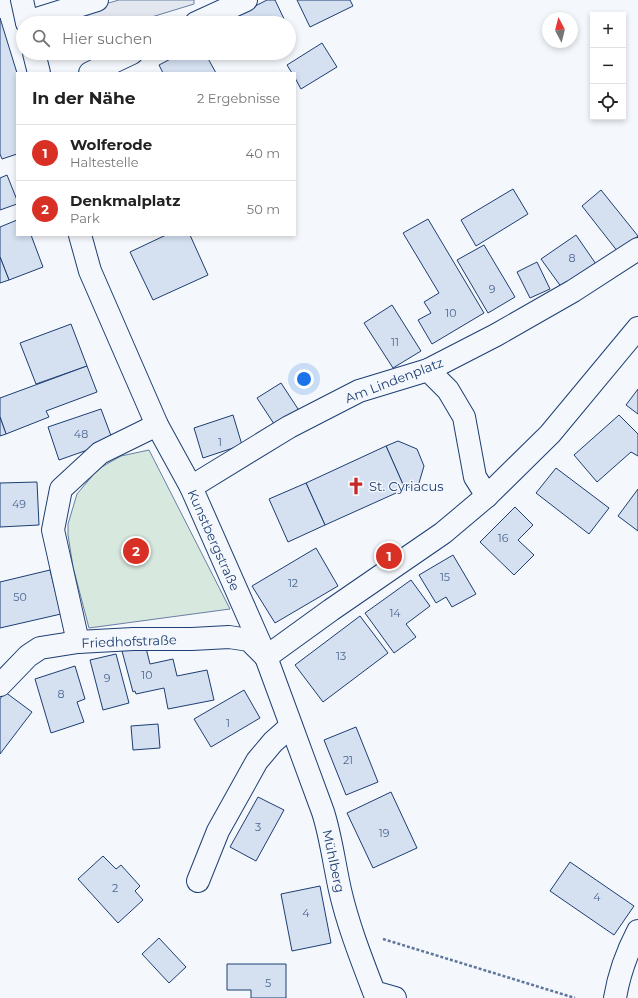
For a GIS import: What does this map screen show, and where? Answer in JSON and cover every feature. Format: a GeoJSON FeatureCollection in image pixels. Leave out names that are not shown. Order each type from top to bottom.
{"type":"FeatureCollection","features":[{"type":"Feature","properties":{"kind":"street"},"geometry":{"type":"LineString","coordinates":[[22,0],[26,16]]}},
{"type":"Feature","properties":{"kind":"street"},"geometry":{"type":"LineString","coordinates":[[46,16],[97,0]]}},
{"type":"Feature","properties":{"kind":"street"},"geometry":{"type":"LineString","coordinates":[[211,16],[246,0]]}},
{"type":"Feature","properties":{"kind":"street"},"geometry":{"type":"LineString","coordinates":[[36,60],[39,72]]}},
{"type":"Feature","properties":{"kind":"street"},"geometry":{"type":"LineString","coordinates":[[92,72],[117,60]]}},
{"type":"Feature","properties":{"kind":"street","name":"Kunstbergstraße"},"geometry":{"type":"LineString","coordinates":[[80,236],[90,270],[157,425],[191,487],[266,657]]}},
{"type":"Feature","properties":{"kind":"street","name":"Am Lindenplatz"},"geometry":{"type":"LineString","coordinates":[[191,487],[289,427],[359,391],[428,370],[496,335],[573,291],[638,250]]}},
{"type":"Feature","properties":{"kind":"street"},"geometry":{"type":"LineString","coordinates":[[266,657],[443,533],[487,496],[550,434],[638,328]]}},
{"type":"Feature","properties":{"kind":"street"},"geometry":{"type":"LineString","coordinates":[[428,370],[448,390],[464,417],[475,477],[487,496]]}},
{"type":"Feature","properties":{"kind":"street"},"geometry":{"type":"LineString","coordinates":[[78,642],[53,530],[62,489],[100,454],[157,425]]}},
{"type":"Feature","properties":{"kind":"street","name":"Friedhofstraße"},"geometry":{"type":"LineString","coordinates":[[0,685],[28,656],[40,648],[78,642],[229,637],[249,640],[266,657]]}},
{"type":"Feature","properties":{"kind":"street","name":"Mühlberg"},"geometry":{"type":"LineString","coordinates":[[266,657],[323,812],[328,828],[340,890],[350,929],[373,995]]}},
{"type":"Feature","properties":{"kind":"street"},"geometry":{"type":"LineString","coordinates":[[198,881],[218,831],[257,761],[273,742],[291,726]]}},
{"type":"Feature","properties":{"kind":"street"},"geometry":{"type":"LineString","coordinates":[[615,998],[621,969],[638,930]]}},
{"type":"Feature","properties":{"kind":"street"},"geometry":{"type":"LineString","coordinates":[[373,995],[395,998]]}},
{"type":"Feature","properties":{"kind":"path"},"geometry":{"type":"LineString","coordinates":[[350,929],[575,998]]}},
{"type":"Feature","properties":{"kind":"shaded area"},"geometry":{"type":"Polygon","coordinates":[[[119,0],[194,0],[194,4],[155,16],[88,16],[87,9],[119,0]]]}},
{"type":"Feature","properties":{"kind":"shaded area"},"geometry":{"type":"Polygon","coordinates":[[[149,450],[230,609],[89,628],[73,567],[68,535],[68,524],[77,494],[98,469],[121,456],[149,450]]]}},
{"type":"Feature","properties":{"kind":"building"},"geometry":{"type":"Polygon","coordinates":[[[267,0],[275,0],[283,16],[236,16],[267,0]]]}},
{"type":"Feature","properties":{"kind":"building"},"geometry":{"type":"Polygon","coordinates":[[[297,0],[350,0],[353,6],[310,27],[297,0]]]}},
{"type":"Feature","properties":{"kind":"building"},"geometry":{"type":"Polygon","coordinates":[[[0,18],[17,72],[16,154],[2,159],[0,154],[0,18]]]}},
{"type":"Feature","properties":{"kind":"building"},"geometry":{"type":"Polygon","coordinates":[[[322,43],[337,67],[301,89],[296,80],[296,72],[291,72],[287,65],[322,43]]]}},
{"type":"Feature","properties":{"kind":"building"},"geometry":{"type":"Polygon","coordinates":[[[169,60],[209,60],[215,72],[162,72],[159,65],[169,60]]]}},
{"type":"Feature","properties":{"kind":"building"},"geometry":{"type":"Polygon","coordinates":[[[7,175],[16,198],[16,204],[0,210],[0,178],[7,175]]]}},
{"type":"Feature","properties":{"kind":"building"},"geometry":{"type":"Polygon","coordinates":[[[513,189],[528,214],[476,246],[461,220],[513,189]]]}},
{"type":"Feature","properties":{"kind":"building"},"geometry":{"type":"Polygon","coordinates":[[[601,190],[638,236],[618,252],[582,206],[601,190]]]}},
{"type":"Feature","properties":{"kind":"building"},"geometry":{"type":"Polygon","coordinates":[[[428,219],[484,313],[432,344],[418,320],[431,313],[424,302],[439,293],[403,233],[428,219]]]}},
{"type":"Feature","properties":{"kind":"building"},"geometry":{"type":"Polygon","coordinates":[[[16,220],[16,236],[31,236],[43,267],[9,280],[0,257],[0,227],[16,220]]]}},
{"type":"Feature","properties":{"kind":"building"},"geometry":{"type":"Polygon","coordinates":[[[576,235],[596,264],[562,288],[541,259],[576,235]]]}},
{"type":"Feature","properties":{"kind":"building"},"geometry":{"type":"Polygon","coordinates":[[[164,236],[190,236],[208,275],[153,300],[130,252],[164,236]]]}},
{"type":"Feature","properties":{"kind":"building"},"geometry":{"type":"Polygon","coordinates":[[[484,245],[515,297],[488,313],[457,260],[484,245]]]}},
{"type":"Feature","properties":{"kind":"building"},"geometry":{"type":"Polygon","coordinates":[[[0,257],[9,280],[0,283],[0,257]]]}},
{"type":"Feature","properties":{"kind":"building"},"geometry":{"type":"Polygon","coordinates":[[[537,262],[550,289],[530,298],[517,272],[537,262]]]}},
{"type":"Feature","properties":{"kind":"building"},"geometry":{"type":"Polygon","coordinates":[[[392,305],[421,351],[393,368],[364,323],[392,305]]]}},
{"type":"Feature","properties":{"kind":"building"},"geometry":{"type":"Polygon","coordinates":[[[71,324],[87,366],[36,384],[20,343],[71,324]]]}},
{"type":"Feature","properties":{"kind":"building"},"geometry":{"type":"Polygon","coordinates":[[[87,366],[97,392],[46,411],[49,417],[6,434],[0,417],[0,398],[87,366]]]}},
{"type":"Feature","properties":{"kind":"building"},"geometry":{"type":"Polygon","coordinates":[[[281,383],[300,412],[276,427],[257,398],[281,383]]]}},
{"type":"Feature","properties":{"kind":"building"},"geometry":{"type":"Polygon","coordinates":[[[638,389],[638,414],[626,405],[638,389]]]}},
{"type":"Feature","properties":{"kind":"building"},"geometry":{"type":"Polygon","coordinates":[[[101,409],[113,441],[59,460],[48,427],[101,409]]]}},
{"type":"Feature","properties":{"kind":"building"},"geometry":{"type":"Polygon","coordinates":[[[233,415],[242,445],[203,458],[194,428],[233,415]]]}},
{"type":"Feature","properties":{"kind":"building"},"geometry":{"type":"Polygon","coordinates":[[[619,415],[638,434],[638,456],[631,452],[597,482],[574,455],[619,415]]]}},
{"type":"Feature","properties":{"kind":"building"},"geometry":{"type":"Polygon","coordinates":[[[0,417],[6,434],[0,436],[0,417]]]}},
{"type":"Feature","properties":{"kind":"building"},"geometry":{"type":"Polygon","coordinates":[[[398,441],[417,449],[424,466],[419,483],[405,489],[386,446],[398,441]]]}},
{"type":"Feature","properties":{"kind":"building","name":"St. Cyriacus"},"geometry":{"type":"Polygon","coordinates":[[[386,446],[405,489],[325,525],[306,483],[386,446]]]}},
{"type":"Feature","properties":{"kind":"building"},"geometry":{"type":"Polygon","coordinates":[[[556,468],[609,508],[589,534],[536,493],[556,468]]]}},
{"type":"Feature","properties":{"kind":"building"},"geometry":{"type":"Polygon","coordinates":[[[37,482],[39,525],[0,527],[0,483],[37,482]]]}},
{"type":"Feature","properties":{"kind":"building"},"geometry":{"type":"Polygon","coordinates":[[[306,483],[325,525],[288,542],[269,499],[306,483]]]}},
{"type":"Feature","properties":{"kind":"building"},"geometry":{"type":"Polygon","coordinates":[[[638,489],[638,531],[618,516],[638,489]]]}},
{"type":"Feature","properties":{"kind":"building"},"geometry":{"type":"Polygon","coordinates":[[[515,507],[533,525],[518,540],[534,555],[514,575],[480,542],[515,507]]]}},
{"type":"Feature","properties":{"kind":"building"},"geometry":{"type":"Polygon","coordinates":[[[316,548],[338,586],[275,623],[252,586],[316,548]]]}},
{"type":"Feature","properties":{"kind":"building"},"geometry":{"type":"Polygon","coordinates":[[[453,555],[476,594],[452,607],[446,597],[436,603],[419,575],[453,555]]]}},
{"type":"Feature","properties":{"kind":"building"},"geometry":{"type":"Polygon","coordinates":[[[50,570],[61,614],[0,628],[0,582],[50,570]]]}},
{"type":"Feature","properties":{"kind":"building"},"geometry":{"type":"Polygon","coordinates":[[[411,580],[430,606],[406,624],[416,637],[394,653],[365,613],[411,580]]]}},
{"type":"Feature","properties":{"kind":"building"},"geometry":{"type":"Polygon","coordinates":[[[360,616],[388,653],[323,702],[295,665],[360,616]]]}},
{"type":"Feature","properties":{"kind":"building"},"geometry":{"type":"Polygon","coordinates":[[[145,644],[150,664],[173,659],[177,676],[207,670],[214,700],[168,709],[164,688],[136,694],[135,691],[133,692],[122,651],[145,644]]]}},
{"type":"Feature","properties":{"kind":"building"},"geometry":{"type":"Polygon","coordinates":[[[116,654],[129,703],[103,710],[90,660],[116,654]]]}},
{"type":"Feature","properties":{"kind":"building"},"geometry":{"type":"Polygon","coordinates":[[[75,666],[85,699],[77,702],[84,722],[51,733],[35,679],[75,666]]]}},
{"type":"Feature","properties":{"kind":"building"},"geometry":{"type":"Polygon","coordinates":[[[244,690],[260,718],[211,747],[194,719],[244,690]]]}},
{"type":"Feature","properties":{"kind":"building"},"geometry":{"type":"Polygon","coordinates":[[[5,692],[32,712],[0,754],[0,699],[5,692]]]}},
{"type":"Feature","properties":{"kind":"building"},"geometry":{"type":"Polygon","coordinates":[[[158,724],[160,748],[133,750],[131,726],[158,724]]]}},
{"type":"Feature","properties":{"kind":"building"},"geometry":{"type":"Polygon","coordinates":[[[356,727],[378,782],[346,795],[324,740],[356,727]]]}},
{"type":"Feature","properties":{"kind":"building"},"geometry":{"type":"Polygon","coordinates":[[[391,792],[417,848],[373,868],[347,813],[391,792]]]}},
{"type":"Feature","properties":{"kind":"building"},"geometry":{"type":"Polygon","coordinates":[[[258,797],[284,810],[256,861],[230,847],[258,797]]]}},
{"type":"Feature","properties":{"kind":"building"},"geometry":{"type":"Polygon","coordinates":[[[103,856],[116,869],[121,865],[140,886],[135,891],[143,900],[118,923],[78,879],[103,856]]]}},
{"type":"Feature","properties":{"kind":"building"},"geometry":{"type":"Polygon","coordinates":[[[570,862],[634,906],[614,935],[550,891],[570,862]]]}},
{"type":"Feature","properties":{"kind":"building"},"geometry":{"type":"Polygon","coordinates":[[[320,886],[331,943],[292,951],[281,894],[320,886]]]}},
{"type":"Feature","properties":{"kind":"building"},"geometry":{"type":"Polygon","coordinates":[[[159,938],[186,967],[169,983],[142,954],[159,938]]]}},
{"type":"Feature","properties":{"kind":"building"},"geometry":{"type":"Polygon","coordinates":[[[227,964],[286,964],[286,998],[251,998],[251,990],[227,990],[227,964]]]}},
{"type":"Feature","properties":{"kind":"place","name":"St. Cyriacus"},"geometry":{"type":"Point","coordinates":[356,486]}},
{"type":"Feature","properties":{"kind":"place","name":"Denkmalplatz"},"geometry":{"type":"Point","coordinates":[136,551]}},
{"type":"Feature","properties":{"kind":"place","name":"Wolferode"},"geometry":{"type":"Point","coordinates":[389,556]}}]}
